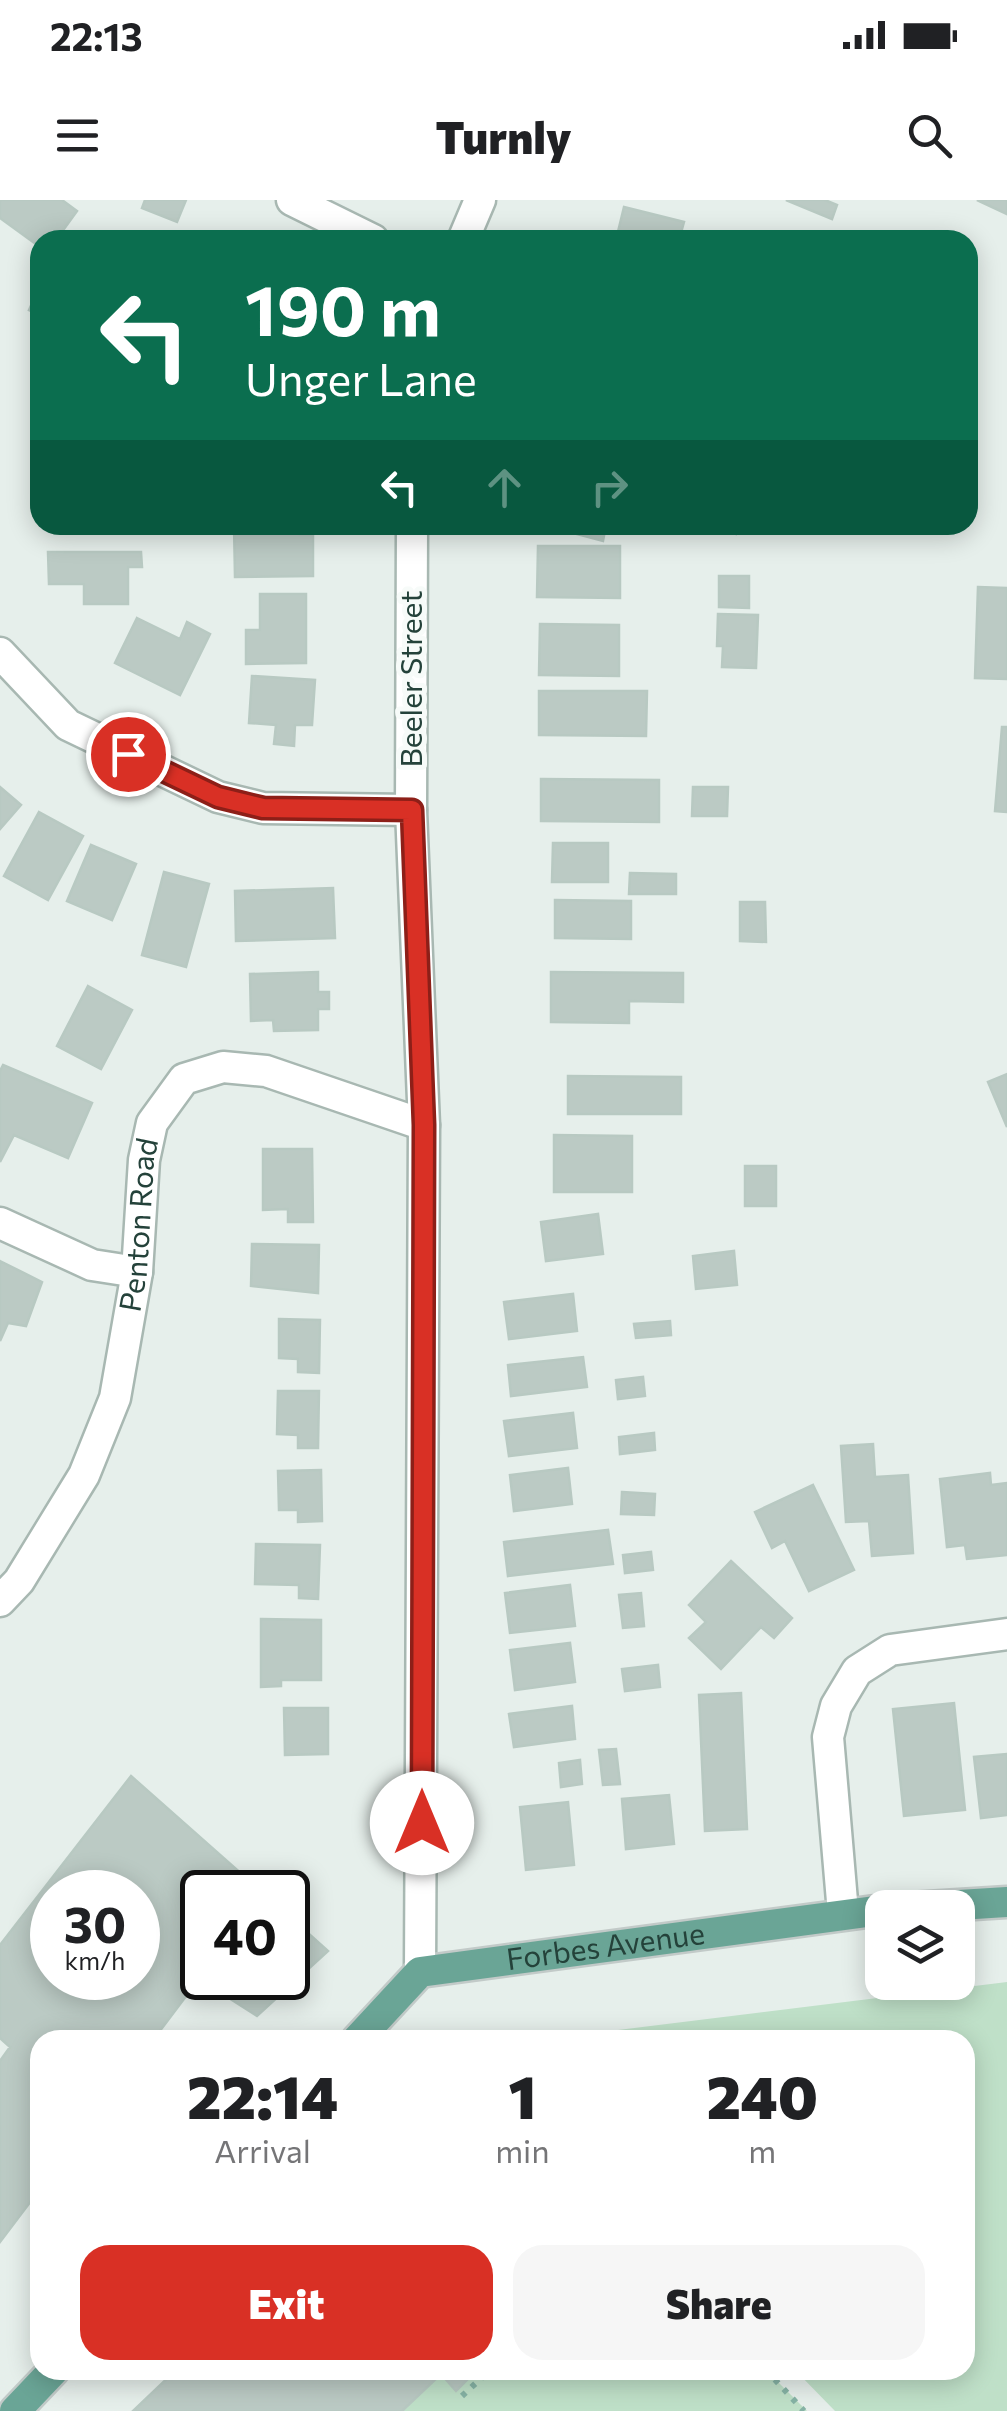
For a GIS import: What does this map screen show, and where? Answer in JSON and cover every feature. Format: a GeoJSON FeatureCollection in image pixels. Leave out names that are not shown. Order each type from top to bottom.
{"type":"FeatureCollection","features":[{"type":"Feature","properties":{"kind":"main road"},"geometry":{"type":"LineString","coordinates":[[975,1904],[1007,1902]]}},
{"type":"Feature","properties":{"kind":"main road","name":"Forbes Avenue"},"geometry":{"type":"LineString","coordinates":[[420,1972],[865,1911]]}},
{"type":"Feature","properties":{"kind":"main road"},"geometry":{"type":"LineString","coordinates":[[367,2030],[420,1972]]}},
{"type":"Feature","properties":{"kind":"main road"},"geometry":{"type":"LineString","coordinates":[[15,2411],[44,2380]]}},
{"type":"Feature","properties":{"kind":"street"},"geometry":{"type":"LineString","coordinates":[[292,200],[353,230]]}},
{"type":"Feature","properties":{"kind":"street"},"geometry":{"type":"LineString","coordinates":[[468,230],[480,200]]}},
{"type":"Feature","properties":{"kind":"street","name":"Beeler Street"},"geometry":{"type":"LineString","coordinates":[[412,535],[412,810],[424,1125],[420,1972]]}},
{"type":"Feature","properties":{"kind":"street"},"geometry":{"type":"LineString","coordinates":[[0,653],[68,724],[218,797],[263,808],[412,810]]}},
{"type":"Feature","properties":{"kind":"street","name":"Penton Road"},"geometry":{"type":"LineString","coordinates":[[0,1601],[19,1581],[84,1475],[115,1398],[137,1272],[144,1160],[152,1123],[184,1079],[223,1067],[266,1071],[424,1125]]}},
{"type":"Feature","properties":{"kind":"street"},"geometry":{"type":"LineString","coordinates":[[0,1223],[92,1265],[137,1272]]}},
{"type":"Feature","properties":{"kind":"street"},"geometry":{"type":"LineString","coordinates":[[843,1912],[828,1736],[836,1706],[857,1671],[890,1650],[1007,1634]]}},
{"type":"Feature","properties":{"kind":"path"},"geometry":{"type":"LineString","coordinates":[[462,2396],[479,2380]]}},
{"type":"Feature","properties":{"kind":"path"},"geometry":{"type":"LineString","coordinates":[[775,2380],[804,2411]]}},
{"type":"Feature","properties":{"kind":"green space"},"geometry":{"type":"Polygon","coordinates":[[[1007,1982],[1007,2411],[835,2411],[805,2380],[975,2380],[975,2030],[618,2030],[865,2000],[975,2000],[975,1986],[1007,1982]]]}},
{"type":"Feature","properties":{"kind":"green space"},"geometry":{"type":"Polygon","coordinates":[[[435,2380],[447,2380],[456,2390],[467,2380],[776,2380],[807,2411],[402,2411],[435,2380]]]}},
{"type":"Feature","properties":{"kind":"building"},"geometry":{"type":"Polygon","coordinates":[[[0,200],[62,200],[77,211],[63,230],[30,230],[30,240],[0,218],[0,200]]]}},
{"type":"Feature","properties":{"kind":"building"},"geometry":{"type":"Polygon","coordinates":[[[145,200],[186,200],[177,222],[142,208],[145,200]]]}},
{"type":"Feature","properties":{"kind":"building"},"geometry":{"type":"Polygon","coordinates":[[[786,200],[825,200],[837,205],[832,219],[786,200]]]}},
{"type":"Feature","properties":{"kind":"building"},"geometry":{"type":"Polygon","coordinates":[[[977,200],[1007,200],[1007,214],[977,200]]]}},
{"type":"Feature","properties":{"kind":"building"},"geometry":{"type":"Polygon","coordinates":[[[624,207],[684,222],[682,230],[618,230],[624,207]]]}},
{"type":"Feature","properties":{"kind":"building"},"geometry":{"type":"Polygon","coordinates":[[[234,535],[313,535],[313,576],[235,577],[234,535]]]}},
{"type":"Feature","properties":{"kind":"building"},"geometry":{"type":"Polygon","coordinates":[[[580,535],[604,535],[603,541],[580,535]]]}},
{"type":"Feature","properties":{"kind":"building"},"geometry":{"type":"Polygon","coordinates":[[[538,546],[620,546],[620,598],[537,597],[538,546]]]}},
{"type":"Feature","properties":{"kind":"building"},"geometry":{"type":"Polygon","coordinates":[[[48,552],[141,552],[142,567],[128,567],[128,604],[84,604],[84,584],[49,584],[48,552]]]}},
{"type":"Feature","properties":{"kind":"building"},"geometry":{"type":"Polygon","coordinates":[[[719,576],[749,576],[749,608],[719,607],[719,576]]]}},
{"type":"Feature","properties":{"kind":"building"},"geometry":{"type":"Polygon","coordinates":[[[978,587],[1007,588],[1007,679],[975,678],[978,587]]]}},
{"type":"Feature","properties":{"kind":"building"},"geometry":{"type":"Polygon","coordinates":[[[260,594],[306,594],[306,663],[246,664],[246,630],[260,630],[260,594]]]}},
{"type":"Feature","properties":{"kind":"building"},"geometry":{"type":"Polygon","coordinates":[[[718,614],[758,615],[756,668],[722,667],[723,646],[717,646],[718,614]]]}},
{"type":"Feature","properties":{"kind":"building"},"geometry":{"type":"Polygon","coordinates":[[[137,618],[180,639],[187,622],[210,634],[180,695],[115,663],[137,618]]]}},
{"type":"Feature","properties":{"kind":"building"},"geometry":{"type":"Polygon","coordinates":[[[540,624],[619,625],[619,676],[539,675],[540,624]]]}},
{"type":"Feature","properties":{"kind":"building"},"geometry":{"type":"Polygon","coordinates":[[[252,676],[315,680],[312,725],[295,725],[294,746],[274,744],[276,725],[249,723],[252,676]]]}},
{"type":"Feature","properties":{"kind":"building"},"geometry":{"type":"Polygon","coordinates":[[[539,691],[647,691],[646,736],[539,735],[539,691]]]}},
{"type":"Feature","properties":{"kind":"building"},"geometry":{"type":"Polygon","coordinates":[[[1002,727],[1007,727],[1007,812],[995,811],[1002,727]]]}},
{"type":"Feature","properties":{"kind":"building"},"geometry":{"type":"Polygon","coordinates":[[[541,779],[659,780],[659,822],[541,821],[541,779]]]}},
{"type":"Feature","properties":{"kind":"building"},"geometry":{"type":"Polygon","coordinates":[[[0,787],[21,805],[0,829],[0,787]]]}},
{"type":"Feature","properties":{"kind":"building"},"geometry":{"type":"Polygon","coordinates":[[[693,787],[728,787],[727,816],[692,816],[693,787]]]}},
{"type":"Feature","properties":{"kind":"building"},"geometry":{"type":"Polygon","coordinates":[[[39,812],[83,836],[48,900],[4,876],[39,812]]]}},
{"type":"Feature","properties":{"kind":"building"},"geometry":{"type":"Polygon","coordinates":[[[553,843],[608,843],[608,882],[552,882],[553,843]]]}},
{"type":"Feature","properties":{"kind":"building"},"geometry":{"type":"Polygon","coordinates":[[[91,845],[136,864],[112,920],[67,901],[91,845]]]}},
{"type":"Feature","properties":{"kind":"building"},"geometry":{"type":"Polygon","coordinates":[[[164,872],[209,884],[186,967],[142,955],[164,872]]]}},
{"type":"Feature","properties":{"kind":"building"},"geometry":{"type":"Polygon","coordinates":[[[630,873],[676,874],[676,894],[629,894],[630,873]]]}},
{"type":"Feature","properties":{"kind":"building"},"geometry":{"type":"Polygon","coordinates":[[[333,888],[335,938],[236,941],[235,891],[333,888]]]}},
{"type":"Feature","properties":{"kind":"building"},"geometry":{"type":"Polygon","coordinates":[[[555,900],[631,901],[631,939],[555,938],[555,900]]]}},
{"type":"Feature","properties":{"kind":"building"},"geometry":{"type":"Polygon","coordinates":[[[740,902],[765,902],[766,942],[740,941],[740,902]]]}},
{"type":"Feature","properties":{"kind":"building"},"geometry":{"type":"Polygon","coordinates":[[[318,972],[318,992],[329,992],[329,1009],[318,1009],[318,1030],[274,1031],[273,1020],[251,1021],[250,974],[318,972]]]}},
{"type":"Feature","properties":{"kind":"building"},"geometry":{"type":"Polygon","coordinates":[[[551,972],[683,973],[683,1002],[629,1001],[629,1023],[551,1022],[551,972]]]}},
{"type":"Feature","properties":{"kind":"building"},"geometry":{"type":"Polygon","coordinates":[[[88,986],[132,1010],[101,1069],[57,1046],[88,986]]]}},
{"type":"Feature","properties":{"kind":"building"},"geometry":{"type":"Polygon","coordinates":[[[3,1065],[92,1103],[68,1158],[14,1135],[0,1162],[3,1065]]]}},
{"type":"Feature","properties":{"kind":"building"},"geometry":{"type":"Polygon","coordinates":[[[1007,1074],[1007,1127],[988,1082],[1007,1074]]]}},
{"type":"Feature","properties":{"kind":"building"},"geometry":{"type":"Polygon","coordinates":[[[568,1076],[681,1077],[681,1114],[568,1114],[568,1076]]]}},
{"type":"Feature","properties":{"kind":"building"},"geometry":{"type":"Polygon","coordinates":[[[554,1135],[632,1136],[632,1192],[554,1192],[554,1135]]]}},
{"type":"Feature","properties":{"kind":"building"},"geometry":{"type":"Polygon","coordinates":[[[263,1149],[312,1149],[313,1222],[288,1222],[288,1209],[263,1210],[263,1149]]]}},
{"type":"Feature","properties":{"kind":"building"},"geometry":{"type":"Polygon","coordinates":[[[745,1166],[776,1166],[776,1206],[745,1206],[745,1166]]]}},
{"type":"Feature","properties":{"kind":"building"},"geometry":{"type":"Polygon","coordinates":[[[598,1214],[603,1254],[546,1261],[541,1222],[598,1214]]]}},
{"type":"Feature","properties":{"kind":"building"},"geometry":{"type":"Polygon","coordinates":[[[252,1244],[319,1245],[318,1293],[251,1286],[252,1244]]]}},
{"type":"Feature","properties":{"kind":"building"},"geometry":{"type":"Polygon","coordinates":[[[734,1251],[737,1285],[696,1289],[693,1256],[734,1251]]]}},
{"type":"Feature","properties":{"kind":"building"},"geometry":{"type":"Polygon","coordinates":[[[0,1261],[42,1282],[26,1326],[8,1323],[0,1341],[0,1261]]]}},
{"type":"Feature","properties":{"kind":"building"},"geometry":{"type":"Polygon","coordinates":[[[573,1294],[577,1331],[509,1339],[504,1302],[573,1294]]]}},
{"type":"Feature","properties":{"kind":"building"},"geometry":{"type":"Polygon","coordinates":[[[279,1319],[320,1320],[319,1373],[298,1372],[298,1359],[279,1358],[279,1319]]]}},
{"type":"Feature","properties":{"kind":"building"},"geometry":{"type":"Polygon","coordinates":[[[670,1321],[671,1335],[636,1338],[634,1324],[670,1321]]]}},
{"type":"Feature","properties":{"kind":"building"},"geometry":{"type":"Polygon","coordinates":[[[583,1357],[587,1387],[511,1396],[508,1365],[583,1357]]]}},
{"type":"Feature","properties":{"kind":"building"},"geometry":{"type":"Polygon","coordinates":[[[643,1377],[645,1396],[618,1399],[616,1380],[643,1377]]]}},
{"type":"Feature","properties":{"kind":"building"},"geometry":{"type":"Polygon","coordinates":[[[278,1391],[319,1391],[318,1448],[298,1448],[298,1435],[277,1434],[278,1391]]]}},
{"type":"Feature","properties":{"kind":"building"},"geometry":{"type":"Polygon","coordinates":[[[573,1413],[577,1448],[509,1456],[504,1421],[573,1413]]]}},
{"type":"Feature","properties":{"kind":"building"},"geometry":{"type":"Polygon","coordinates":[[[654,1433],[655,1450],[620,1454],[619,1437],[654,1433]]]}},
{"type":"Feature","properties":{"kind":"building"},"geometry":{"type":"Polygon","coordinates":[[[873,1444],[875,1477],[908,1475],[913,1553],[872,1556],[869,1521],[846,1522],[841,1446],[873,1444]]]}},
{"type":"Feature","properties":{"kind":"building"},"geometry":{"type":"Polygon","coordinates":[[[568,1468],[572,1504],[514,1511],[510,1475],[568,1468]]]}},
{"type":"Feature","properties":{"kind":"building"},"geometry":{"type":"Polygon","coordinates":[[[321,1470],[322,1521],[298,1522],[298,1510],[279,1510],[278,1471],[321,1470]]]}},
{"type":"Feature","properties":{"kind":"building"},"geometry":{"type":"Polygon","coordinates":[[[990,1473],[991,1485],[1007,1483],[1007,1555],[967,1559],[965,1545],[947,1547],[940,1479],[990,1473]]]}},
{"type":"Feature","properties":{"kind":"building"},"geometry":{"type":"Polygon","coordinates":[[[813,1485],[854,1570],[809,1591],[785,1541],[772,1548],[755,1512],[813,1485]]]}},
{"type":"Feature","properties":{"kind":"building"},"geometry":{"type":"Polygon","coordinates":[[[622,1492],[655,1494],[654,1515],[621,1514],[622,1492]]]}},
{"type":"Feature","properties":{"kind":"building"},"geometry":{"type":"Polygon","coordinates":[[[608,1530],[613,1564],[508,1576],[504,1542],[608,1530]]]}},
{"type":"Feature","properties":{"kind":"building"},"geometry":{"type":"Polygon","coordinates":[[[256,1544],[320,1545],[318,1599],[299,1598],[299,1585],[255,1584],[256,1544]]]}},
{"type":"Feature","properties":{"kind":"building"},"geometry":{"type":"Polygon","coordinates":[[[651,1552],[653,1570],[625,1573],[623,1555],[651,1552]]]}},
{"type":"Feature","properties":{"kind":"building"},"geometry":{"type":"Polygon","coordinates":[[[731,1561],[792,1618],[774,1638],[761,1627],[721,1669],[689,1638],[706,1622],[689,1605],[731,1561]]]}},
{"type":"Feature","properties":{"kind":"building"},"geometry":{"type":"Polygon","coordinates":[[[570,1585],[575,1626],[510,1633],[505,1593],[570,1585]]]}},
{"type":"Feature","properties":{"kind":"building"},"geometry":{"type":"Polygon","coordinates":[[[641,1593],[644,1626],[623,1628],[619,1595],[641,1593]]]}},
{"type":"Feature","properties":{"kind":"building"},"geometry":{"type":"Polygon","coordinates":[[[261,1619],[321,1620],[321,1680],[281,1680],[281,1686],[261,1687],[261,1619]]]}},
{"type":"Feature","properties":{"kind":"building"},"geometry":{"type":"Polygon","coordinates":[[[570,1643],[575,1682],[515,1690],[510,1650],[570,1643]]]}},
{"type":"Feature","properties":{"kind":"building"},"geometry":{"type":"Polygon","coordinates":[[[658,1665],[660,1687],[625,1691],[622,1669],[658,1665]]]}},
{"type":"Feature","properties":{"kind":"building"},"geometry":{"type":"Polygon","coordinates":[[[741,1693],[747,1829],[705,1831],[699,1695],[741,1693]]]}},
{"type":"Feature","properties":{"kind":"building"},"geometry":{"type":"Polygon","coordinates":[[[954,1703],[965,1810],[904,1816],[893,1709],[954,1703]]]}},
{"type":"Feature","properties":{"kind":"building"},"geometry":{"type":"Polygon","coordinates":[[[572,1706],[575,1739],[514,1747],[509,1714],[572,1706]]]}},
{"type":"Feature","properties":{"kind":"building"},"geometry":{"type":"Polygon","coordinates":[[[284,1708],[328,1708],[328,1754],[285,1755],[284,1708]]]}},
{"type":"Feature","properties":{"kind":"building"},"geometry":{"type":"Polygon","coordinates":[[[616,1749],[620,1784],[603,1785],[599,1750],[616,1749]]]}},
{"type":"Feature","properties":{"kind":"building"},"geometry":{"type":"Polygon","coordinates":[[[1007,1754],[1007,1815],[981,1818],[974,1757],[1007,1754]]]}},
{"type":"Feature","properties":{"kind":"building"},"geometry":{"type":"Polygon","coordinates":[[[580,1760],[582,1784],[561,1787],[559,1763],[580,1760]]]}},
{"type":"Feature","properties":{"kind":"building"},"geometry":{"type":"Polygon","coordinates":[[[131,1776],[237,1870],[180,1870],[180,2000],[183,2000],[161,2030],[30,2030],[30,2202],[0,2242],[0,2061],[10,2047],[0,2038],[0,1945],[30,1906],[30,2000],[160,2000],[160,1870],[58,1870],[131,1776]]]}},
{"type":"Feature","properties":{"kind":"building"},"geometry":{"type":"Polygon","coordinates":[[[669,1795],[674,1844],[626,1849],[622,1799],[669,1795]]]}},
{"type":"Feature","properties":{"kind":"building"},"geometry":{"type":"Polygon","coordinates":[[[568,1802],[574,1865],[526,1870],[520,1807],[568,1802]]]}},
{"type":"Feature","properties":{"kind":"building"},"geometry":{"type":"Polygon","coordinates":[[[310,1935],[328,1951],[310,1967],[310,1935]]]}},
{"type":"Feature","properties":{"kind":"building"},"geometry":{"type":"Polygon","coordinates":[[[232,2000],[274,2000],[257,2016],[232,2000]]]}},
{"type":"Feature","properties":{"kind":"building"},"geometry":{"type":"Polygon","coordinates":[[[166,2380],[435,2380],[402,2411],[133,2411],[166,2380]]]}},
{"type":"Feature","properties":{"kind":"building"},"geometry":{"type":"Polygon","coordinates":[[[446,2380],[467,2380],[456,2391],[446,2380]]]}},
{"type":"Feature","properties":{"kind":"route"},"geometry":{"type":"LineString","coordinates":[[128,754],[218,797],[263,808],[412,810],[424,1125],[422,1823]]}}]}
